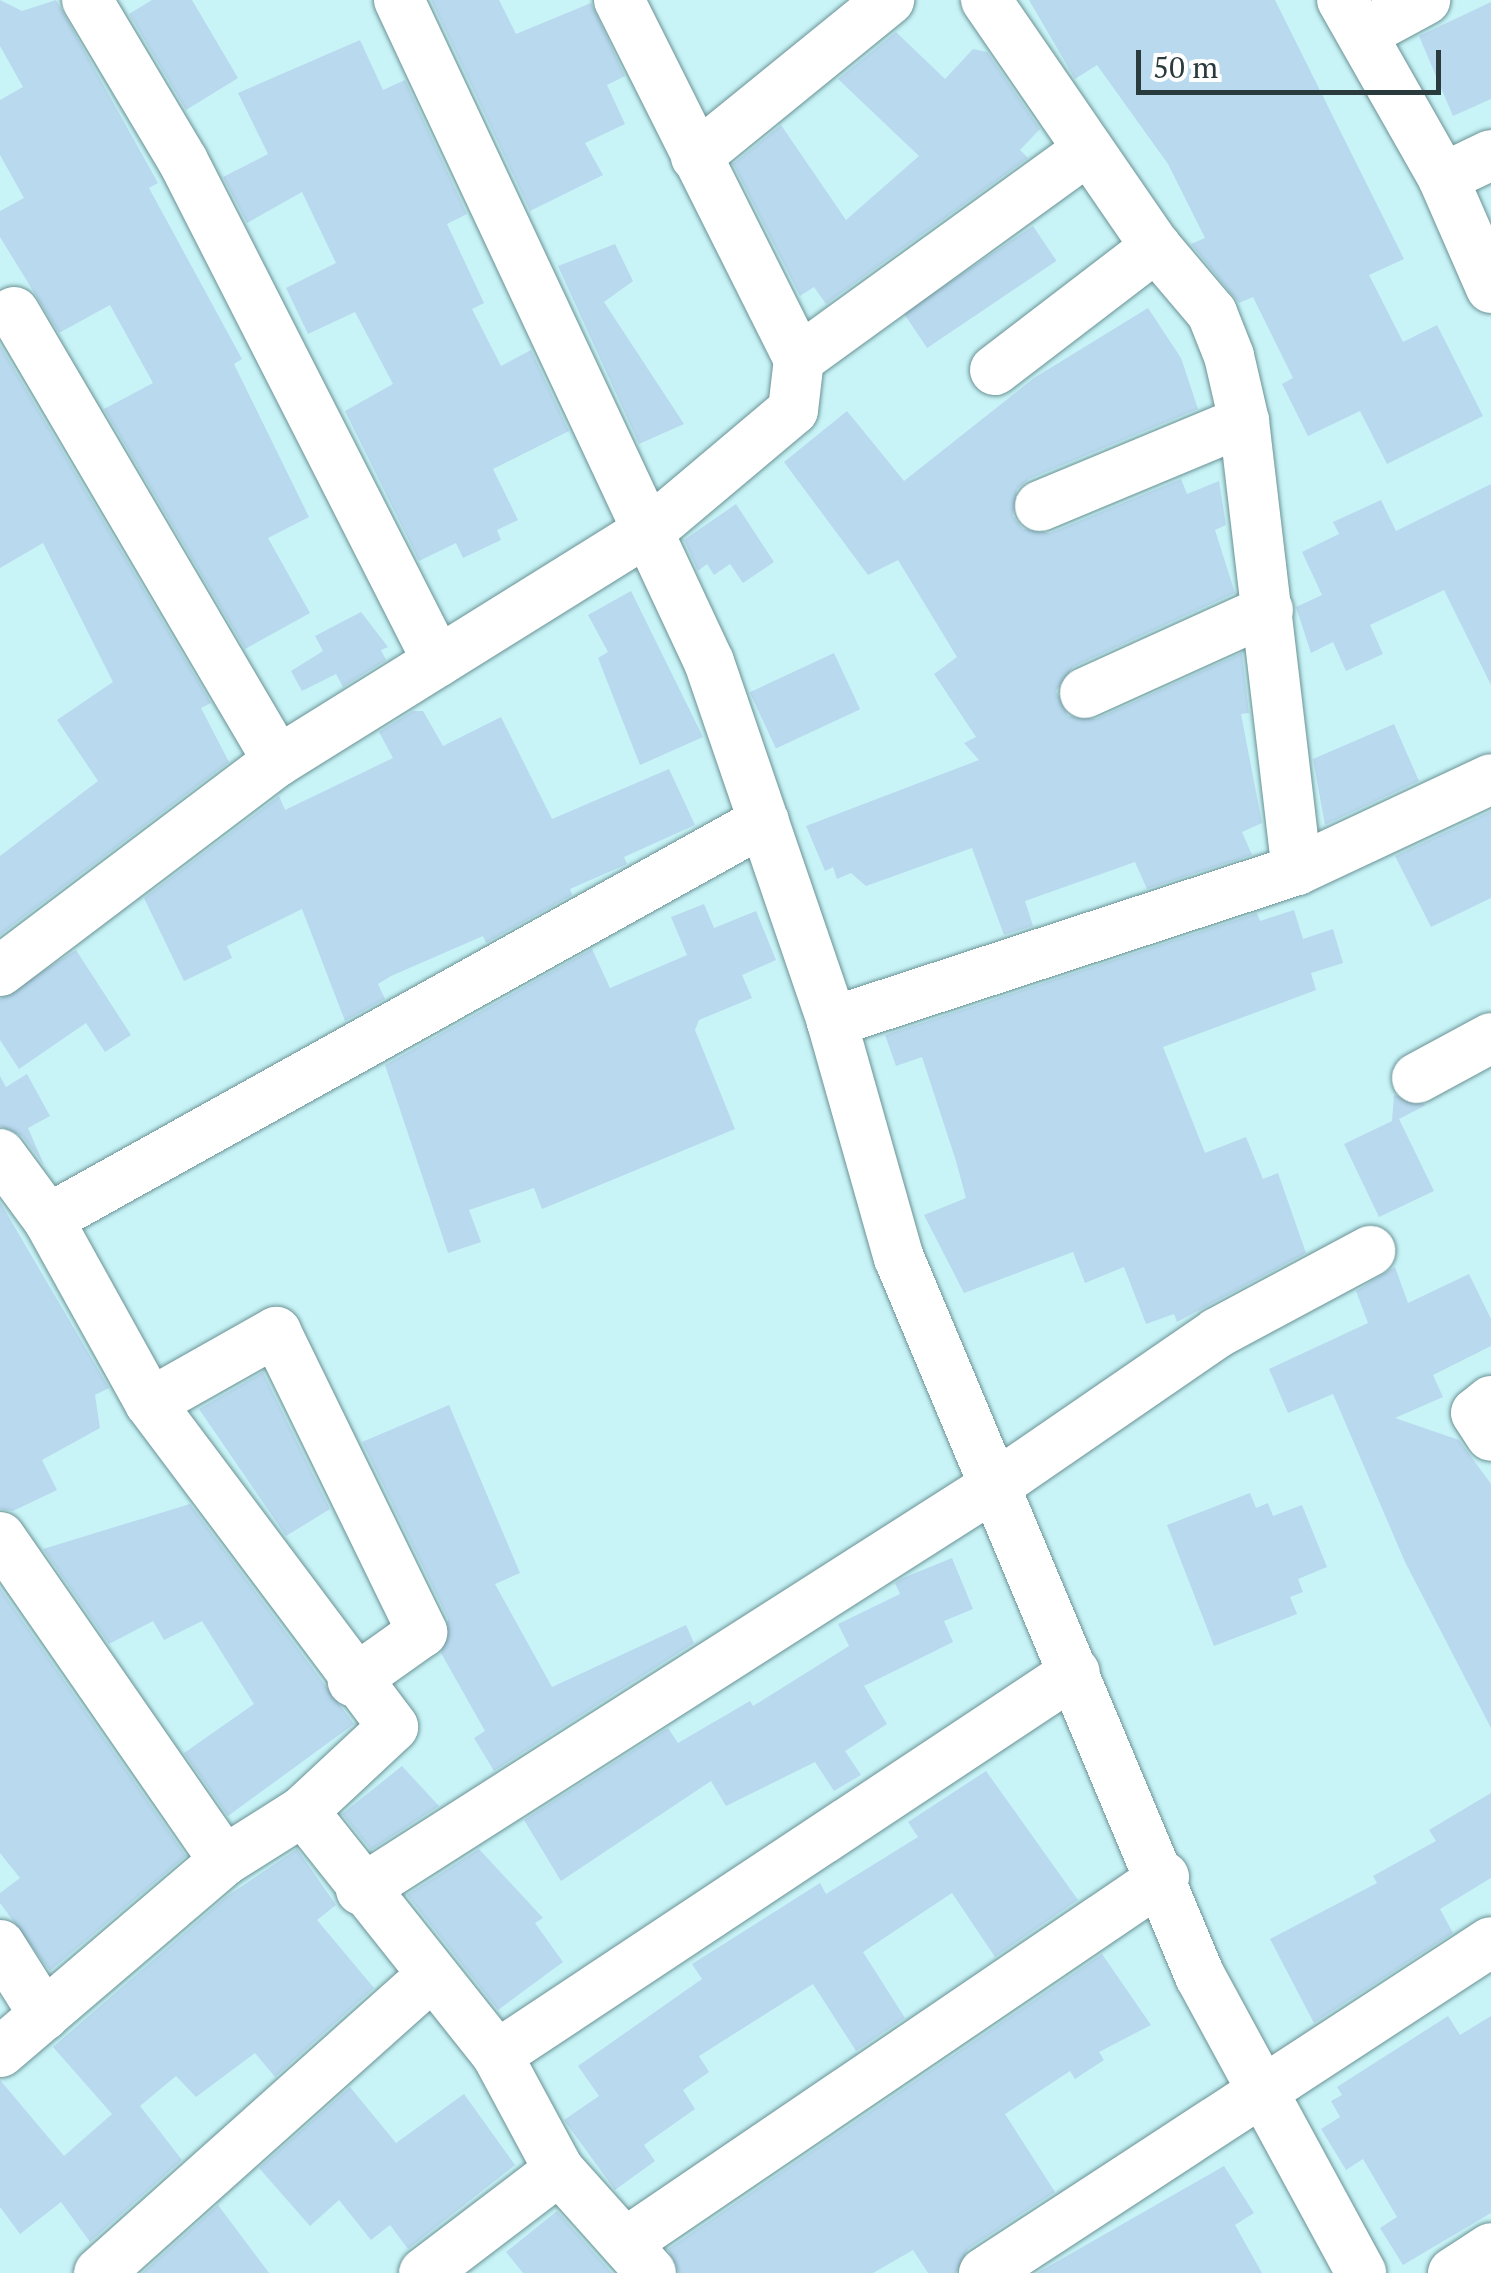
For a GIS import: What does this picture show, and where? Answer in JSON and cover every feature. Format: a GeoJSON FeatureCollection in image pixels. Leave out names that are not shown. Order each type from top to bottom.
{"type":"FeatureCollection","features":[{"type":"Feature","properties":{"kind":"street"},"geometry":{"type":"LineString","coordinates":[[86,0],[183,161],[438,662]]}},
{"type":"Feature","properties":{"kind":"street"},"geometry":{"type":"LineString","coordinates":[[399,0],[653,528],[764,821],[832,1022],[899,1258],[1164,1877],[1200,1976],[1361,2273]]}},
{"type":"Feature","properties":{"kind":"street"},"geometry":{"type":"LineString","coordinates":[[0,972],[278,761],[653,528],[794,410],[800,360],[619,0]]}},
{"type":"Feature","properties":{"kind":"street"},"geometry":{"type":"LineString","coordinates":[[696,157],[889,0]]}},
{"type":"Feature","properties":{"kind":"street"},"geometry":{"type":"LineString","coordinates":[[986,0],[1156,247],[1212,313],[1244,420],[1297,870]]}},
{"type":"Feature","properties":{"kind":"street"},"geometry":{"type":"LineString","coordinates":[[1425,0],[1352,17],[1443,178],[1491,288]]}},
{"type":"Feature","properties":{"kind":"street"},"geometry":{"type":"LineString","coordinates":[[800,360],[1088,150]]}},
{"type":"Feature","properties":{"kind":"street"},"geometry":{"type":"LineString","coordinates":[[1443,178],[1491,155]]}},
{"type":"Feature","properties":{"kind":"street"},"geometry":{"type":"LineString","coordinates":[[994,370],[1156,247]]}},
{"type":"Feature","properties":{"kind":"street"},"geometry":{"type":"LineString","coordinates":[[5,308],[278,761]]}},
{"type":"Feature","properties":{"kind":"street"},"geometry":{"type":"LineString","coordinates":[[1040,506],[1244,420]]}},
{"type":"Feature","properties":{"kind":"street"},"geometry":{"type":"LineString","coordinates":[[1085,693],[1268,610]]}},
{"type":"Feature","properties":{"kind":"street"},"geometry":{"type":"LineString","coordinates":[[832,1022],[1297,870],[1491,779]]}},
{"type":"Feature","properties":{"kind":"street"},"geometry":{"type":"LineString","coordinates":[[48,1220],[764,821]]}},
{"type":"Feature","properties":{"kind":"street"},"geometry":{"type":"LineString","coordinates":[[1418,1078],[1491,1038]]}},
{"type":"Feature","properties":{"kind":"street"},"geometry":{"type":"LineString","coordinates":[[0,1154],[48,1220],[150,1403],[354,1681],[393,1726],[303,1812],[224,1862],[0,2052]]}},
{"type":"Feature","properties":{"kind":"street"},"geometry":{"type":"LineString","coordinates":[[361,1890],[998,1484],[1217,1333],[1370,1251]]}},
{"type":"Feature","properties":{"kind":"street"},"geometry":{"type":"LineString","coordinates":[[150,1403],[276,1332],[422,1632],[354,1681]]}},
{"type":"Feature","properties":{"kind":"street"},"geometry":{"type":"LineString","coordinates":[[1491,1401],[1476,1413],[1491,1436]]}},
{"type":"Feature","properties":{"kind":"street"},"geometry":{"type":"LineString","coordinates":[[0,1538],[224,1862]]}},
{"type":"Feature","properties":{"kind":"street"},"geometry":{"type":"LineString","coordinates":[[497,2054],[1075,1672]]}},
{"type":"Feature","properties":{"kind":"street"},"geometry":{"type":"LineString","coordinates":[[303,1812],[361,1890],[497,2054],[559,2170],[640,2257],[1164,1877]]}},
{"type":"Feature","properties":{"kind":"street"},"geometry":{"type":"LineString","coordinates":[[984,2273],[1491,1942]]}},
{"type":"Feature","properties":{"kind":"street"},"geometry":{"type":"LineString","coordinates":[[0,1945],[44,2016]]}},
{"type":"Feature","properties":{"kind":"street"},"geometry":{"type":"LineString","coordinates":[[99,2273],[430,1976]]}},
{"type":"Feature","properties":{"kind":"street"},"geometry":{"type":"LineString","coordinates":[[424,2273],[559,2170]]}},
{"type":"Feature","properties":{"kind":"street"},"geometry":{"type":"LineString","coordinates":[[1453,2273],[1491,2248]]}},
{"type":"Feature","properties":{"kind":"building"},"geometry":{"type":"Polygon","coordinates":[[[0,0],[22,11],[56,0],[158,183],[149,188],[242,359],[234,364],[309,517],[268,538],[310,613],[245,649],[104,409],[153,383],[110,305],[59,333],[0,237],[0,211],[24,198],[0,155],[0,100],[23,87],[0,46],[0,0]]]}},
{"type":"Feature","properties":{"kind":"building"},"geometry":{"type":"Polygon","coordinates":[[[152,0],[192,0],[238,78],[186,110],[129,14],[152,0]]]}},
{"type":"Feature","properties":{"kind":"building"},"geometry":{"type":"Polygon","coordinates":[[[431,0],[499,0],[516,34],[591,3],[625,76],[607,85],[625,124],[585,143],[603,175],[530,211],[431,0]]]}},
{"type":"Feature","properties":{"kind":"building"},"geometry":{"type":"Polygon","coordinates":[[[1029,0],[1275,0],[1404,259],[1369,275],[1403,342],[1437,325],[1483,416],[1387,464],[1360,411],[1308,436],[1282,384],[1293,378],[1253,297],[1239,303],[1191,244],[1205,238],[1168,164],[1097,65],[1075,79],[1029,0]]]}},
{"type":"Feature","properties":{"kind":"building"},"geometry":{"type":"Polygon","coordinates":[[[1491,2],[1491,99],[1453,116],[1419,36],[1491,2]]]}},
{"type":"Feature","properties":{"kind":"building"},"geometry":{"type":"Polygon","coordinates":[[[896,32],[945,79],[973,49],[987,52],[1040,129],[1020,150],[1028,158],[826,304],[814,287],[800,296],[733,164],[781,125],[846,220],[919,156],[838,79],[896,32]]]}},
{"type":"Feature","properties":{"kind":"building"},"geometry":{"type":"Polygon","coordinates":[[[360,40],[383,90],[405,80],[467,214],[447,224],[484,303],[472,309],[501,366],[531,350],[569,431],[493,469],[518,520],[497,530],[501,540],[463,558],[456,543],[419,561],[345,411],[393,384],[355,312],[308,334],[286,288],[336,263],[302,192],[247,223],[223,177],[268,154],[238,93],[360,40]]]}},
{"type":"Feature","properties":{"kind":"building"},"geometry":{"type":"Polygon","coordinates":[[[1033,226],[1056,261],[927,348],[904,313],[1033,226]]]}},
{"type":"Feature","properties":{"kind":"building"},"geometry":{"type":"Polygon","coordinates":[[[615,244],[633,281],[604,302],[684,424],[639,444],[558,266],[615,244]]]}},
{"type":"Feature","properties":{"kind":"building"},"geometry":{"type":"Polygon","coordinates":[[[1148,308],[1181,358],[1198,409],[1029,479],[1017,489],[1013,516],[1023,529],[1050,533],[1181,479],[1187,494],[1219,481],[1226,525],[1215,530],[1235,593],[1073,667],[1056,691],[1068,716],[1096,719],[1242,653],[1249,713],[1241,714],[1262,823],[1242,832],[1252,855],[1147,889],[1135,862],[1025,901],[1033,926],[1004,935],[972,848],[866,886],[851,873],[837,879],[833,867],[825,871],[806,826],[979,760],[964,743],[976,737],[934,674],[957,657],[898,560],[868,575],[784,462],[847,411],[904,481],[1034,378],[1148,308]]]}},
{"type":"Feature","properties":{"kind":"building"},"geometry":{"type":"Polygon","coordinates":[[[0,345],[211,703],[201,708],[229,762],[0,935],[0,856],[98,781],[57,720],[113,682],[43,543],[0,568],[0,345]]]}},
{"type":"Feature","properties":{"kind":"building"},"geometry":{"type":"Polygon","coordinates":[[[1491,484],[1491,685],[1444,590],[1370,625],[1383,654],[1346,671],[1333,642],[1311,653],[1296,607],[1322,595],[1302,552],[1339,534],[1333,522],[1381,500],[1396,531],[1491,484]]]}},
{"type":"Feature","properties":{"kind":"building"},"geometry":{"type":"Polygon","coordinates":[[[736,504],[774,562],[743,583],[730,564],[714,575],[707,564],[698,571],[684,540],[736,504]]]}},
{"type":"Feature","properties":{"kind":"building"},"geometry":{"type":"Polygon","coordinates":[[[631,591],[703,737],[640,765],[598,658],[608,652],[588,615],[631,591]]]}},
{"type":"Feature","properties":{"kind":"building"},"geometry":{"type":"Polygon","coordinates":[[[361,612],[388,647],[381,650],[386,660],[343,687],[336,674],[302,691],[291,671],[323,651],[315,636],[361,612]]]}},
{"type":"Feature","properties":{"kind":"building"},"geometry":{"type":"Polygon","coordinates":[[[834,653],[860,709],[776,748],[750,692],[834,653]]]}},
{"type":"Feature","properties":{"kind":"building"},"geometry":{"type":"Polygon","coordinates":[[[413,711],[423,711],[443,746],[501,717],[552,819],[669,769],[695,825],[624,857],[627,864],[570,889],[572,895],[486,943],[483,936],[391,976],[378,984],[385,999],[345,1021],[302,909],[227,946],[232,958],[184,981],[144,898],[279,796],[285,810],[393,758],[379,732],[413,711]]]}},
{"type":"Feature","properties":{"kind":"building"},"geometry":{"type":"Polygon","coordinates":[[[1394,724],[1419,781],[1325,825],[1313,759],[1394,724]]]}},
{"type":"Feature","properties":{"kind":"building"},"geometry":{"type":"Polygon","coordinates":[[[1491,811],[1491,898],[1431,927],[1395,856],[1491,811]]]}},
{"type":"Feature","properties":{"kind":"building"},"geometry":{"type":"Polygon","coordinates":[[[704,904],[714,928],[756,911],[776,960],[742,975],[752,998],[699,1020],[695,1030],[735,1129],[542,1209],[534,1188],[469,1210],[481,1242],[448,1253],[385,1065],[592,949],[610,988],[687,955],[671,917],[704,904]]]}},
{"type":"Feature","properties":{"kind":"building"},"geometry":{"type":"Polygon","coordinates":[[[1294,910],[1303,939],[1333,929],[1343,963],[1311,973],[1316,990],[1163,1047],[1205,1153],[1246,1137],[1263,1179],[1278,1173],[1306,1253],[1177,1322],[1174,1314],[1146,1324],[1124,1267],[1085,1283],[1073,1252],[964,1293],[924,1215],[966,1198],[956,1161],[922,1057],[896,1066],[885,1035],[1257,913],[1260,921],[1294,910]]]}},
{"type":"Feature","properties":{"kind":"building"},"geometry":{"type":"Polygon","coordinates":[[[76,950],[131,1035],[105,1052],[86,1023],[19,1069],[0,1040],[0,999],[76,950]]]}},
{"type":"Feature","properties":{"kind":"building"},"geometry":{"type":"Polygon","coordinates":[[[27,1074],[50,1116],[28,1128],[44,1165],[22,1136],[0,1126],[0,1076],[6,1087],[27,1074]]]}},
{"type":"Feature","properties":{"kind":"building"},"geometry":{"type":"Polygon","coordinates":[[[1394,1095],[1426,1105],[1399,1119],[1434,1191],[1379,1217],[1344,1144],[1392,1121],[1394,1095]]]}},
{"type":"Feature","properties":{"kind":"building"},"geometry":{"type":"Polygon","coordinates":[[[0,1202],[109,1388],[95,1395],[100,1428],[42,1460],[57,1490],[13,1511],[0,1509],[0,1202]]]}},
{"type":"Feature","properties":{"kind":"building"},"geometry":{"type":"Polygon","coordinates":[[[1395,1267],[1408,1303],[1469,1274],[1491,1319],[1491,1346],[1433,1375],[1443,1397],[1395,1418],[1459,1440],[1491,1484],[1491,1728],[1405,1562],[1333,1394],[1288,1413],[1269,1369],[1368,1323],[1356,1291],[1395,1267]]]}},
{"type":"Feature","properties":{"kind":"building"},"geometry":{"type":"Polygon","coordinates":[[[263,1372],[330,1509],[286,1536],[199,1409],[263,1372]]]}},
{"type":"Feature","properties":{"kind":"building"},"geometry":{"type":"Polygon","coordinates":[[[449,1405],[520,1573],[495,1584],[552,1687],[686,1625],[694,1643],[494,1771],[474,1738],[485,1731],[441,1653],[448,1619],[362,1442],[449,1405]]]}},
{"type":"Feature","properties":{"kind":"building"},"geometry":{"type":"Polygon","coordinates":[[[1250,1493],[1256,1508],[1268,1503],[1273,1516],[1302,1505],[1327,1567],[1298,1579],[1303,1592],[1290,1597],[1297,1614],[1214,1646],[1167,1525],[1250,1493]]]}},
{"type":"Feature","properties":{"kind":"building"},"geometry":{"type":"Polygon","coordinates":[[[190,1504],[354,1724],[228,1816],[184,1753],[254,1704],[202,1621],[164,1640],[153,1621],[109,1644],[43,1549],[190,1504]]]}},
{"type":"Feature","properties":{"kind":"building"},"geometry":{"type":"Polygon","coordinates":[[[952,1558],[973,1609],[944,1621],[953,1642],[864,1686],[887,1724],[845,1751],[861,1775],[834,1791],[815,1762],[726,1806],[711,1781],[561,1881],[524,1820],[668,1728],[678,1743],[750,1701],[753,1706],[849,1646],[838,1624],[900,1594],[895,1583],[903,1578],[952,1558]]]}},
{"type":"Feature","properties":{"kind":"building"},"geometry":{"type":"Polygon","coordinates":[[[0,1588],[186,1856],[50,1971],[0,1903],[0,1893],[20,1878],[0,1853],[0,1588]]]}},
{"type":"Feature","properties":{"kind":"building"},"geometry":{"type":"Polygon","coordinates":[[[402,1766],[439,1806],[371,1850],[342,1814],[402,1766]]]}},
{"type":"Feature","properties":{"kind":"building"},"geometry":{"type":"Polygon","coordinates":[[[986,1771],[1078,1900],[995,1957],[952,1893],[863,1952],[905,2018],[856,2051],[813,1984],[699,2056],[709,2072],[683,2090],[695,2109],[644,2145],[655,2161],[615,2190],[564,2120],[599,2096],[578,2066],[702,1979],[692,1964],[820,1883],[826,1894],[918,1837],[908,1822],[986,1771]]]}},
{"type":"Feature","properties":{"kind":"building"},"geometry":{"type":"Polygon","coordinates":[[[1491,1793],[1491,1878],[1440,1909],[1453,1933],[1314,2023],[1270,1939],[1377,1883],[1373,1876],[1436,1841],[1429,1830],[1491,1793]]]}},
{"type":"Feature","properties":{"kind":"building"},"geometry":{"type":"Polygon","coordinates":[[[297,1849],[336,1905],[317,1920],[374,1988],[275,2077],[255,2053],[196,2097],[176,2076],[140,2106],[182,2160],[90,2242],[61,2202],[20,2234],[0,2207],[0,2080],[64,2156],[112,2114],[53,2047],[226,1897],[297,1849]]]}},
{"type":"Feature","properties":{"kind":"building"},"geometry":{"type":"Polygon","coordinates":[[[479,1849],[543,1918],[535,1923],[563,1962],[498,2010],[407,1895],[479,1849]]]}},
{"type":"Feature","properties":{"kind":"building"},"geometry":{"type":"Polygon","coordinates":[[[1102,1954],[1151,2025],[1099,2052],[1104,2060],[1075,2079],[1070,2071],[1005,2114],[1055,2192],[968,2249],[956,2273],[928,2273],[913,2250],[873,2273],[679,2273],[668,2249],[1102,1954]]]}},
{"type":"Feature","properties":{"kind":"building"},"geometry":{"type":"Polygon","coordinates":[[[1448,2016],[1460,2035],[1491,2016],[1491,2213],[1403,2265],[1380,2228],[1397,2217],[1363,2159],[1346,2170],[1321,2129],[1340,2117],[1331,2101],[1342,2095],[1337,2087],[1448,2016]]]}},
{"type":"Feature","properties":{"kind":"building"},"geometry":{"type":"Polygon","coordinates":[[[350,2087],[396,2143],[464,2094],[515,2165],[408,2249],[390,2225],[371,2240],[339,2200],[310,2226],[259,2168],[350,2087]]]}},
{"type":"Feature","properties":{"kind":"building"},"geometry":{"type":"Polygon","coordinates":[[[1224,2166],[1254,2213],[1235,2225],[1262,2273],[1037,2273],[1224,2166]]]}},
{"type":"Feature","properties":{"kind":"building"},"geometry":{"type":"Polygon","coordinates":[[[218,2205],[269,2273],[142,2273],[218,2205]]]}},
{"type":"Feature","properties":{"kind":"building"},"geometry":{"type":"Polygon","coordinates":[[[557,2211],[612,2273],[523,2273],[506,2252],[557,2211]]]}}]}
